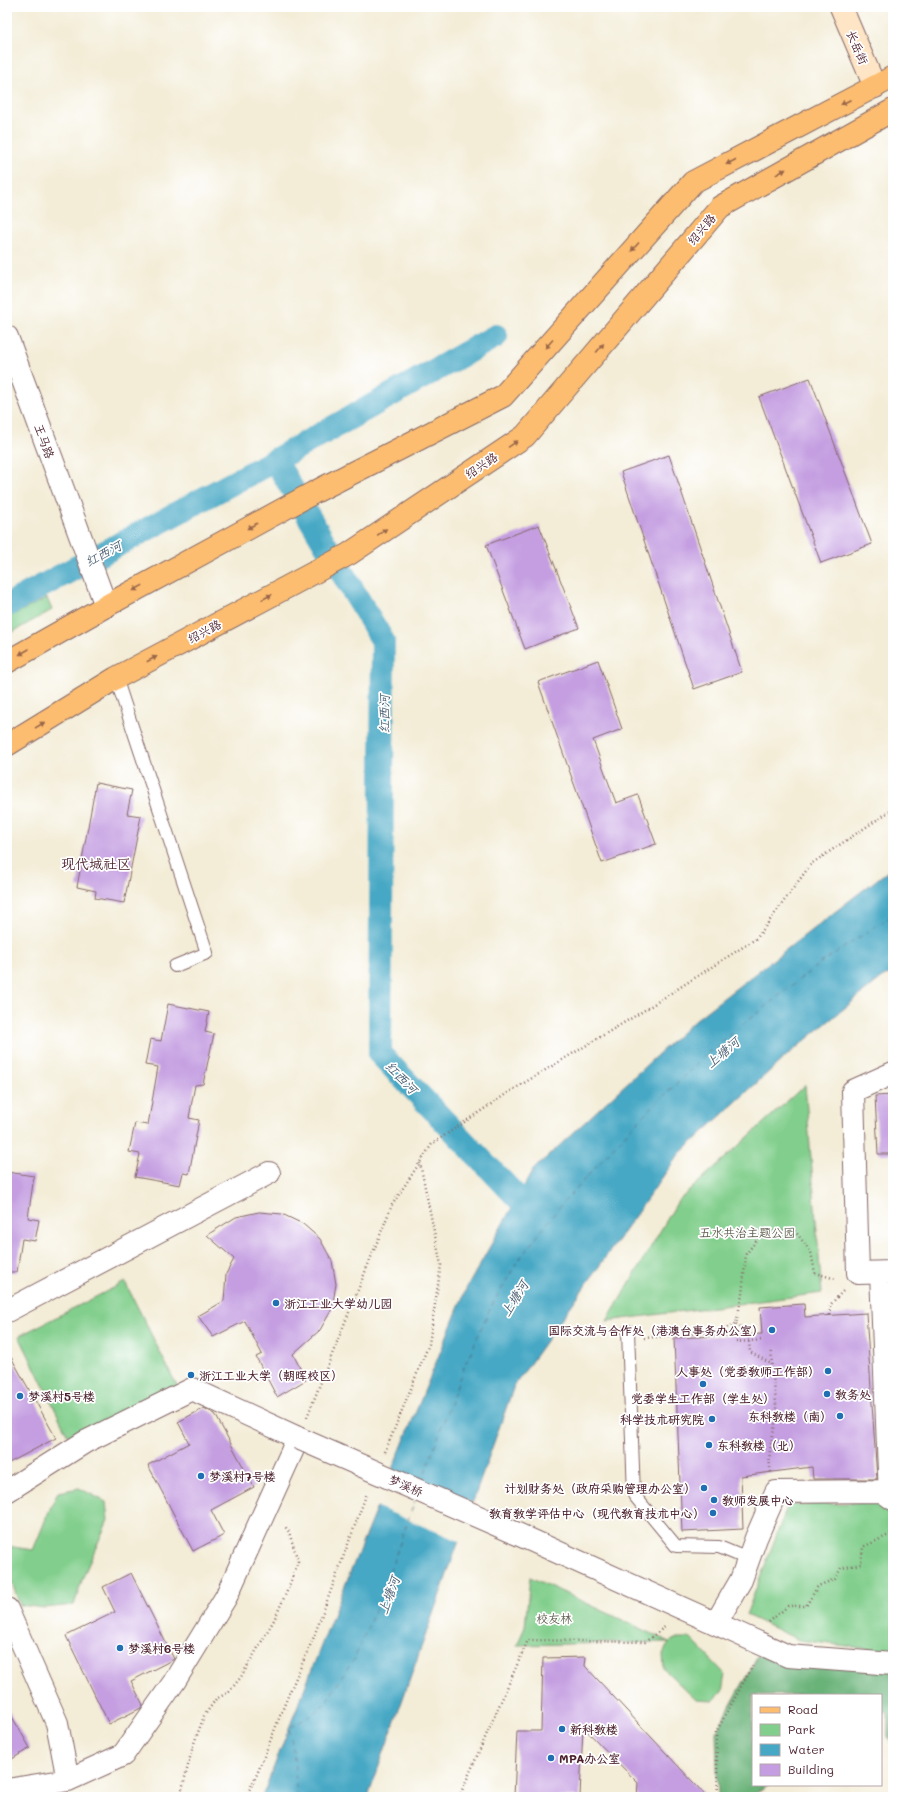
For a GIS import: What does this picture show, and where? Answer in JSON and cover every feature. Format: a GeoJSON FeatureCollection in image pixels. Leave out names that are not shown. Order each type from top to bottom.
{"type":"FeatureCollection","features":[{"type":"Feature","properties":{"kind":"main road"},"geometry":{"type":"LineString","coordinates":[[7,662],[313,493],[503,396],[693,182],[884,82]]}},
{"type":"Feature","properties":{"kind":"main road","name":"绍兴路"},"geometry":{"type":"LineString","coordinates":[[7,745],[116,678],[349,554],[525,436],[720,207],[893,110]]}},
{"type":"Feature","properties":{"kind":"street","name":"长岳街"},"geometry":{"type":"LineString","coordinates":[[841,7],[884,82]]}},
{"type":"Feature","properties":{"kind":"street","name":"王马路"},"geometry":{"type":"LineString","coordinates":[[7,337],[106,606]]}},
{"type":"Feature","properties":{"kind":"street"},"geometry":{"type":"LineString","coordinates":[[891,1498],[887,1272],[858,1273],[853,1091],[893,1073]]}},
{"type":"Feature","properties":{"kind":"street"},"geometry":{"type":"LineString","coordinates":[[7,1312],[269,1173]]}},
{"type":"Feature","properties":{"kind":"street","name":"梦溪桥"},"geometry":{"type":"LineString","coordinates":[[7,1491],[85,1442],[192,1389],[298,1438],[513,1532],[788,1656],[893,1664]]}},
{"type":"Feature","properties":{"kind":"street"},"geometry":{"type":"LineString","coordinates":[[7,1790],[68,1780],[123,1755],[174,1682],[226,1596],[298,1438]]}},
{"type":"Feature","properties":{"kind":"street"},"geometry":{"type":"LineString","coordinates":[[716,1623],[741,1580],[756,1538],[776,1492],[882,1491],[891,1498]]}},
{"type":"Feature","properties":{"kind":"street"},"geometry":{"type":"LineString","coordinates":[[7,1608],[57,1723],[68,1780]]}},
{"type":"Feature","properties":{"kind":"lane"},"geometry":{"type":"LineString","coordinates":[[116,678],[207,953],[175,966]]}},
{"type":"Feature","properties":{"kind":"lane"},"geometry":{"type":"LineString","coordinates":[[628,1335],[634,1494],[676,1546],[719,1547],[748,1559]]}},
{"type":"Feature","properties":{"kind":"path"},"geometry":{"type":"LineString","coordinates":[[298,1438],[392,1205],[432,1144],[509,1092],[640,1013],[757,938],[811,864],[893,810]]}},
{"type":"Feature","properties":{"kind":"path"},"geometry":{"type":"LineString","coordinates":[[736,1324],[742,1296],[746,1254],[764,1231],[795,1231],[811,1252],[815,1273],[836,1279],[858,1273]]}},
{"type":"Feature","properties":{"kind":"path"},"geometry":{"type":"LineString","coordinates":[[830,1315],[830,1305],[858,1273]]}},
{"type":"Feature","properties":{"kind":"path"},"geometry":{"type":"LineString","coordinates":[[628,1335],[715,1332],[736,1324]]}},
{"type":"Feature","properties":{"kind":"path"},"geometry":{"type":"LineString","coordinates":[[736,1324],[748,1332],[750,1352],[770,1364]]}},
{"type":"Feature","properties":{"kind":"path"},"geometry":{"type":"LineString","coordinates":[[736,1342],[762,1340]]}},
{"type":"Feature","properties":{"kind":"path"},"geometry":{"type":"LineString","coordinates":[[772,1349],[770,1364],[776,1413],[769,1461],[776,1492]]}},
{"type":"Feature","properties":{"kind":"path"},"geometry":{"type":"LineString","coordinates":[[180,1797],[193,1746],[204,1716],[216,1699],[229,1692],[241,1677],[274,1620],[298,1561],[289,1532],[268,1504]]}},
{"type":"Feature","properties":{"kind":"path"},"geometry":{"type":"LineString","coordinates":[[718,1797],[716,1732],[756,1641],[788,1606],[806,1606],[818,1586],[835,1580],[841,1568],[861,1564],[863,1547],[893,1532]]}},
{"type":"Feature","properties":{"kind":"path"},"geometry":{"type":"LineString","coordinates":[[459,1797],[528,1640],[645,1642],[687,1610]]}},
{"type":"Feature","properties":{"kind":"green space"},"geometry":{"type":"Polygon","coordinates":[[[47,598],[52,610],[7,635],[7,618],[47,598]]]}},
{"type":"Feature","properties":{"kind":"green space","name":"五水共治主题公园"},"geometry":{"type":"Polygon","coordinates":[[[805,1085],[822,1293],[607,1321],[678,1201],[805,1085]]]}},
{"type":"Feature","properties":{"kind":"green space"},"geometry":{"type":"Polygon","coordinates":[[[125,1282],[178,1388],[71,1442],[19,1336],[125,1282]]]}},
{"type":"Feature","properties":{"kind":"green space"},"geometry":{"type":"Polygon","coordinates":[[[79,1488],[106,1502],[108,1520],[83,1577],[74,1605],[44,1608],[20,1605],[10,1576],[7,1546],[33,1550],[58,1492],[79,1488]]]}},
{"type":"Feature","properties":{"kind":"green space"},"geometry":{"type":"Polygon","coordinates":[[[880,1502],[893,1520],[893,1652],[799,1640],[746,1615],[788,1505],[880,1502]]]}},
{"type":"Feature","properties":{"kind":"green space","name":"校友林"},"geometry":{"type":"Polygon","coordinates":[[[530,1577],[670,1642],[678,1638],[690,1638],[725,1674],[722,1692],[713,1701],[696,1700],[664,1669],[663,1654],[669,1642],[517,1645],[525,1627],[530,1577]]]}},
{"type":"Feature","properties":{"kind":"green space"},"geometry":{"type":"Polygon","coordinates":[[[764,1645],[893,1664],[893,1748],[888,1737],[888,1713],[882,1710],[882,1694],[752,1694],[752,1786],[766,1786],[749,1797],[718,1797],[716,1732],[764,1645]]]}},
{"type":"Feature","properties":{"kind":"water","name":"上塘河"},"geometry":{"type":"Polygon","coordinates":[[[893,867],[893,972],[880,979],[785,1057],[679,1154],[514,1386],[368,1797],[262,1797],[339,1600],[466,1289],[533,1170],[695,1020],[893,867]]]}},
{"type":"Feature","properties":{"kind":"pier"},"geometry":{"type":"Polygon","coordinates":[[[390,1469],[474,1504],[461,1542],[375,1506],[390,1469]]]}},
{"type":"Feature","properties":{"kind":"building"},"geometry":{"type":"Polygon","coordinates":[[[810,378],[872,544],[821,563],[759,397],[810,378]]]}},
{"type":"Feature","properties":{"kind":"building"},"geometry":{"type":"Polygon","coordinates":[[[669,455],[742,672],[694,689],[621,472],[669,455]]]}},
{"type":"Feature","properties":{"kind":"building"},"geometry":{"type":"Polygon","coordinates":[[[539,525],[579,628],[525,649],[486,545],[539,525]]]}},
{"type":"Feature","properties":{"kind":"building"},"geometry":{"type":"Polygon","coordinates":[[[598,660],[622,729],[593,740],[616,803],[638,795],[656,844],[602,863],[538,682],[598,660]]]}},
{"type":"Feature","properties":{"kind":"building"},"geometry":{"type":"Polygon","coordinates":[[[96,783],[132,790],[127,814],[141,816],[124,903],[95,898],[96,891],[77,887],[96,783]]]}},
{"type":"Feature","properties":{"kind":"building"},"geometry":{"type":"Polygon","coordinates":[[[168,1004],[209,1012],[205,1032],[214,1034],[203,1084],[195,1085],[189,1118],[199,1120],[189,1174],[183,1173],[180,1185],[135,1177],[140,1154],[129,1152],[135,1123],[148,1125],[158,1067],[145,1065],[150,1039],[161,1041],[168,1004]]]}},
{"type":"Feature","properties":{"kind":"building"},"geometry":{"type":"Polygon","coordinates":[[[893,1095],[893,1154],[878,1154],[875,1096],[893,1095]]]}},
{"type":"Feature","properties":{"kind":"building"},"geometry":{"type":"Polygon","coordinates":[[[7,1172],[34,1176],[28,1218],[39,1220],[35,1241],[22,1239],[17,1272],[7,1272],[7,1172]]]}},
{"type":"Feature","properties":{"kind":"building","name":"浙江工业大学幼儿园"},"geometry":{"type":"Polygon","coordinates":[[[259,1212],[282,1214],[303,1224],[320,1239],[332,1261],[336,1284],[332,1309],[320,1330],[293,1354],[306,1380],[277,1397],[256,1357],[262,1354],[245,1321],[213,1337],[198,1316],[224,1301],[226,1274],[234,1259],[207,1235],[236,1217],[259,1212]]]}},
{"type":"Feature","properties":{"kind":"building"},"geometry":{"type":"Polygon","coordinates":[[[804,1304],[805,1317],[866,1313],[877,1479],[813,1479],[812,1467],[741,1476],[743,1529],[682,1532],[674,1338],[762,1334],[760,1307],[804,1304]]]}},
{"type":"Feature","properties":{"kind":"building","name":"梦溪村5号楼"},"geometry":{"type":"Polygon","coordinates":[[[7,1350],[56,1438],[7,1464],[7,1350]]]}},
{"type":"Feature","properties":{"kind":"building","name":"梦溪村7号楼"},"geometry":{"type":"Polygon","coordinates":[[[204,1408],[215,1414],[254,1487],[211,1510],[224,1535],[193,1551],[148,1465],[189,1443],[178,1422],[204,1408]]]}},
{"type":"Feature","properties":{"kind":"building","name":"梦溪村6号楼"},"geometry":{"type":"Polygon","coordinates":[[[131,1573],[174,1659],[131,1681],[143,1705],[141,1708],[109,1724],[66,1636],[115,1612],[103,1587],[131,1573]]]}},
{"type":"Feature","properties":{"kind":"building"},"geometry":{"type":"Polygon","coordinates":[[[586,1657],[585,1666],[707,1797],[637,1797],[638,1783],[583,1727],[580,1797],[514,1797],[517,1731],[541,1731],[543,1658],[586,1657]]]}},
{"type":"Feature","properties":{"kind":"building"},"geometry":{"type":"Polygon","coordinates":[[[7,1708],[30,1748],[7,1762],[7,1708]]]}},
{"type":"Feature","properties":{"kind":"waterway"},"geometry":{"type":"LineString","coordinates":[[275,460],[496,336]]}},
{"type":"Feature","properties":{"kind":"waterway","name":"红西河"},"geometry":{"type":"LineString","coordinates":[[7,605],[275,460],[383,641],[380,1054],[517,1197],[542,1218]]}},
{"type":"Feature","properties":{"kind":"ferry route"},"geometry":{"type":"LineString","coordinates":[[422,1481],[461,1374],[490,1309],[517,1262],[562,1204],[633,1126],[712,1049],[819,964],[893,915]]}},
{"type":"Feature","properties":{"kind":"ferry route"},"geometry":{"type":"LineString","coordinates":[[296,1797],[296,1780],[289,1728],[307,1718],[324,1705],[355,1657],[380,1599],[415,1501]]}},
{"type":"Feature","properties":{"kind":"place","name":"浙江工业大学幼儿园"},"geometry":{"type":"Point","coordinates":[276,1303]}},
{"type":"Feature","properties":{"kind":"place","name":"国际交流与合作处（港澳台事务办公室）"},"geometry":{"type":"Point","coordinates":[772,1330]}},
{"type":"Feature","properties":{"kind":"place","name":"人事处（党委教师工作部）"},"geometry":{"type":"Point","coordinates":[828,1371]}},
{"type":"Feature","properties":{"kind":"place","name":"浙江工业大学（朝晖校区）"},"geometry":{"type":"Point","coordinates":[191,1375]}},
{"type":"Feature","properties":{"kind":"place","name":"党委学生工作部（学生处）"},"geometry":{"type":"Point","coordinates":[703,1384]}},
{"type":"Feature","properties":{"kind":"place","name":"教务处"},"geometry":{"type":"Point","coordinates":[827,1394]}},
{"type":"Feature","properties":{"kind":"place","name":"梦溪村5号楼"},"geometry":{"type":"Point","coordinates":[20,1396]}},
{"type":"Feature","properties":{"kind":"place","name":"东科教楼（南）"},"geometry":{"type":"Point","coordinates":[840,1416]}},
{"type":"Feature","properties":{"kind":"place","name":"科学技术研究院"},"geometry":{"type":"Point","coordinates":[712,1419]}},
{"type":"Feature","properties":{"kind":"place","name":"东科教楼（北）"},"geometry":{"type":"Point","coordinates":[709,1445]}},
{"type":"Feature","properties":{"kind":"place","name":"梦溪村7号楼"},"geometry":{"type":"Point","coordinates":[201,1476]}},
{"type":"Feature","properties":{"kind":"place","name":"计划财务处（政府采购管理办公室）"},"geometry":{"type":"Point","coordinates":[704,1488]}},
{"type":"Feature","properties":{"kind":"place","name":"教师发展中心"},"geometry":{"type":"Point","coordinates":[714,1500]}},
{"type":"Feature","properties":{"kind":"place","name":"教育教学评估中心（现代教育技术中心）"},"geometry":{"type":"Point","coordinates":[713,1513]}},
{"type":"Feature","properties":{"kind":"place","name":"梦溪村6号楼"},"geometry":{"type":"Point","coordinates":[120,1648]}},
{"type":"Feature","properties":{"kind":"place","name":"新科教楼"},"geometry":{"type":"Point","coordinates":[562,1729]}},
{"type":"Feature","properties":{"kind":"place","name":"MPA办公室"},"geometry":{"type":"Point","coordinates":[551,1758]}},
{"type":"Feature","properties":{"kind":"district","name":"现代城社区"},"geometry":{"type":"Point","coordinates":[96,863]}}]}
